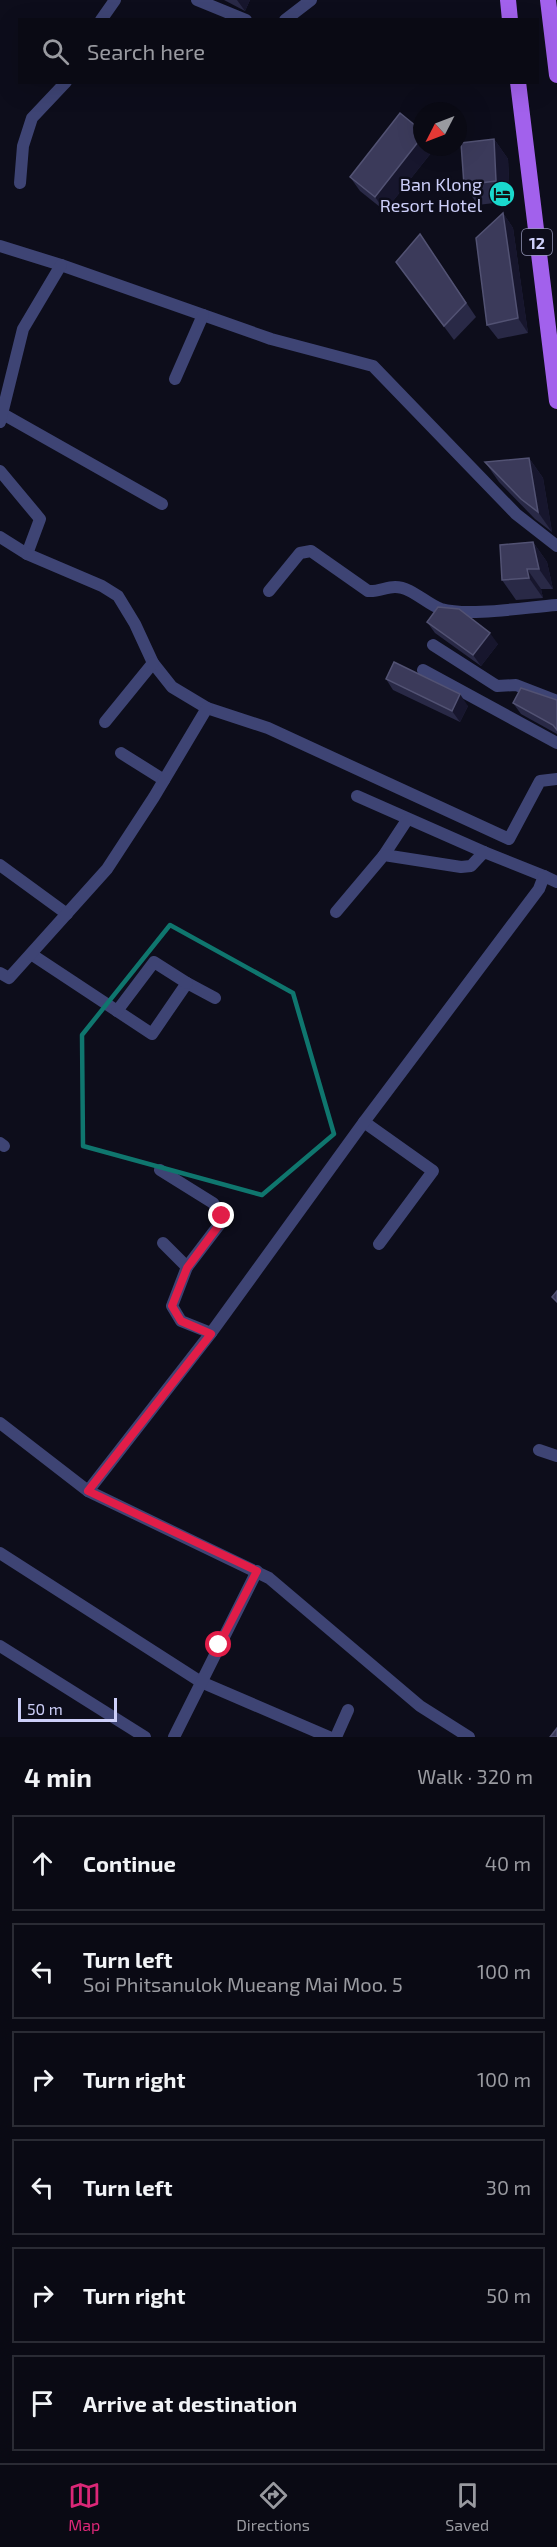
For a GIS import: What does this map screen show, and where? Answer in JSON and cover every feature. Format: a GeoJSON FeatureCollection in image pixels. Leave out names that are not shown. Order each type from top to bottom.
{"type":"FeatureCollection","features":[{"type":"Feature","properties":{"kind":"main road"},"geometry":{"type":"LineString","coordinates":[[508,0],[510,18]]}},
{"type":"Feature","properties":{"kind":"main road"},"geometry":{"type":"LineString","coordinates":[[548,0],[557,75]]}},
{"type":"Feature","properties":{"kind":"main road","name":"12"},"geometry":{"type":"LineString","coordinates":[[518,84],[557,401]]}},
{"type":"Feature","properties":{"kind":"street"},"geometry":{"type":"LineString","coordinates":[[102,18],[114,0]]}},
{"type":"Feature","properties":{"kind":"street"},"geometry":{"type":"LineString","coordinates":[[197,0],[215,3],[242,18]]}},
{"type":"Feature","properties":{"kind":"street"},"geometry":{"type":"LineString","coordinates":[[288,18],[311,0]]}},
{"type":"Feature","properties":{"kind":"street"},"geometry":{"type":"LineString","coordinates":[[20,183],[23,146],[32,118],[64,84]]}},
{"type":"Feature","properties":{"kind":"street"},"geometry":{"type":"LineString","coordinates":[[0,246],[62,265],[271,339],[373,366],[516,514],[557,546]]}},
{"type":"Feature","properties":{"kind":"street"},"geometry":{"type":"LineString","coordinates":[[62,265],[23,329],[1,409],[162,504]]}},
{"type":"Feature","properties":{"kind":"street"},"geometry":{"type":"LineString","coordinates":[[175,379],[203,315]]}},
{"type":"Feature","properties":{"kind":"street"},"geometry":{"type":"LineString","coordinates":[[0,471],[40,519],[27,554]]}},
{"type":"Feature","properties":{"kind":"street"},"geometry":{"type":"LineString","coordinates":[[0,537],[27,554],[102,586],[118,596],[135,624],[153,663],[172,687],[207,708],[268,728],[508,839],[540,781],[557,778]]}},
{"type":"Feature","properties":{"kind":"street"},"geometry":{"type":"LineString","coordinates":[[269,591],[300,553],[306,550],[312,551],[368,591],[377,592],[396,587],[442,609],[470,611],[557,605]]}},
{"type":"Feature","properties":{"kind":"street"},"geometry":{"type":"LineString","coordinates":[[433,645],[497,686],[516,685],[557,701]]}},
{"type":"Feature","properties":{"kind":"street"},"geometry":{"type":"LineString","coordinates":[[105,722],[153,663]]}},
{"type":"Feature","properties":{"kind":"street"},"geometry":{"type":"LineString","coordinates":[[423,670],[557,744]]}},
{"type":"Feature","properties":{"kind":"street"},"geometry":{"type":"LineString","coordinates":[[0,973],[9,978],[107,869],[207,708]]}},
{"type":"Feature","properties":{"kind":"street"},"geometry":{"type":"LineString","coordinates":[[122,753],[164,780]]}},
{"type":"Feature","properties":{"kind":"street"},"geometry":{"type":"LineString","coordinates":[[357,796],[407,820],[557,882]]}},
{"type":"Feature","properties":{"kind":"street"},"geometry":{"type":"LineString","coordinates":[[336,912],[384,855],[407,820]]}},
{"type":"Feature","properties":{"kind":"street"},"geometry":{"type":"LineString","coordinates":[[384,855],[461,867],[471,866],[484,852]]}},
{"type":"Feature","properties":{"kind":"street"},"geometry":{"type":"LineString","coordinates":[[0,865],[67,914]]}},
{"type":"Feature","properties":{"kind":"street"},"geometry":{"type":"LineString","coordinates":[[88,1491],[211,1334],[364,1122],[539,889],[544,876]]}},
{"type":"Feature","properties":{"kind":"street"},"geometry":{"type":"LineString","coordinates":[[31,954],[152,1034],[187,983]]}},
{"type":"Feature","properties":{"kind":"street"},"geometry":{"type":"LineString","coordinates":[[117,1011],[154,962],[214,999]]}},
{"type":"Feature","properties":{"kind":"street"},"geometry":{"type":"LineString","coordinates":[[364,1122],[433,1170],[380,1244]]}},
{"type":"Feature","properties":{"kind":"street"},"geometry":{"type":"LineString","coordinates":[[160,1170],[213,1203],[222,1216],[219,1225],[187,1268],[172,1306],[181,1321],[211,1334]]}},
{"type":"Feature","properties":{"kind":"street"},"geometry":{"type":"LineString","coordinates":[[163,1243],[187,1268]]}},
{"type":"Feature","properties":{"kind":"street"},"geometry":{"type":"LineString","coordinates":[[0,1423],[88,1491],[269,1578],[420,1706],[469,1737]]}},
{"type":"Feature","properties":{"kind":"street"},"geometry":{"type":"LineString","coordinates":[[539,1450],[557,1456]]}},
{"type":"Feature","properties":{"kind":"street"},"geometry":{"type":"LineString","coordinates":[[0,1553],[201,1682],[329,1737]]}},
{"type":"Feature","properties":{"kind":"street"},"geometry":{"type":"LineString","coordinates":[[174,1737],[257,1571]]}},
{"type":"Feature","properties":{"kind":"street"},"geometry":{"type":"LineString","coordinates":[[0,1646],[145,1737]]}},
{"type":"Feature","properties":{"kind":"street"},"geometry":{"type":"LineString","coordinates":[[336,1737],[348,1710]]}},
{"type":"Feature","properties":{"kind":"highlighted area"},"geometry":{"type":"Polygon","coordinates":[[[170,925],[293,993],[334,1134],[262,1195],[83,1146],[82,1035],[170,925]]]}},
{"type":"Feature","properties":{"kind":"building"},"geometry":{"type":"Polygon","coordinates":[[[400,113],[413,124],[413,148],[375,197],[350,177],[400,113]]]}},
{"type":"Feature","properties":{"kind":"building"},"geometry":{"type":"Polygon","coordinates":[[[494,139],[496,181],[464,185],[462,156],[467,156],[467,142],[494,139]]]}},
{"type":"Feature","properties":{"kind":"building"},"geometry":{"type":"Polygon","coordinates":[[[503,213],[518,318],[487,325],[476,238],[503,213]]]}},
{"type":"Feature","properties":{"kind":"building"},"geometry":{"type":"Polygon","coordinates":[[[420,234],[466,303],[444,326],[396,262],[420,234]]]}},
{"type":"Feature","properties":{"kind":"building"},"geometry":{"type":"Polygon","coordinates":[[[529,458],[538,512],[521,499],[485,462],[529,458]]]}},
{"type":"Feature","properties":{"kind":"building"},"geometry":{"type":"Polygon","coordinates":[[[533,542],[539,569],[527,569],[529,578],[502,580],[500,545],[533,542]]]}},
{"type":"Feature","properties":{"kind":"building"},"geometry":{"type":"Polygon","coordinates":[[[438,607],[459,609],[490,633],[473,655],[427,622],[438,607]]]}},
{"type":"Feature","properties":{"kind":"building"},"geometry":{"type":"Polygon","coordinates":[[[394,662],[460,694],[452,711],[386,679],[394,662]]]}},
{"type":"Feature","properties":{"kind":"building"},"geometry":{"type":"Polygon","coordinates":[[[521,688],[557,700],[557,730],[553,725],[513,703],[521,688]]]}},
{"type":"Feature","properties":{"kind":"building"},"geometry":{"type":"Polygon","coordinates":[[[557,1291],[557,1302],[552,1297],[557,1291]]]}},
{"type":"Feature","properties":{"kind":"building"},"geometry":{"type":"Polygon","coordinates":[[[557,1728],[557,1737],[550,1737],[557,1728]]]}},
{"type":"Feature","properties":{"kind":"place","name":"Ban Klong Resort Hotel"},"geometry":{"type":"Point","coordinates":[502,194]}},
{"type":"Feature","properties":{"kind":"route"},"geometry":{"type":"LineString","coordinates":[[219,1645],[257,1571],[88,1491],[211,1334],[181,1321],[172,1306],[187,1268],[219,1225],[222,1216]]}}]}
